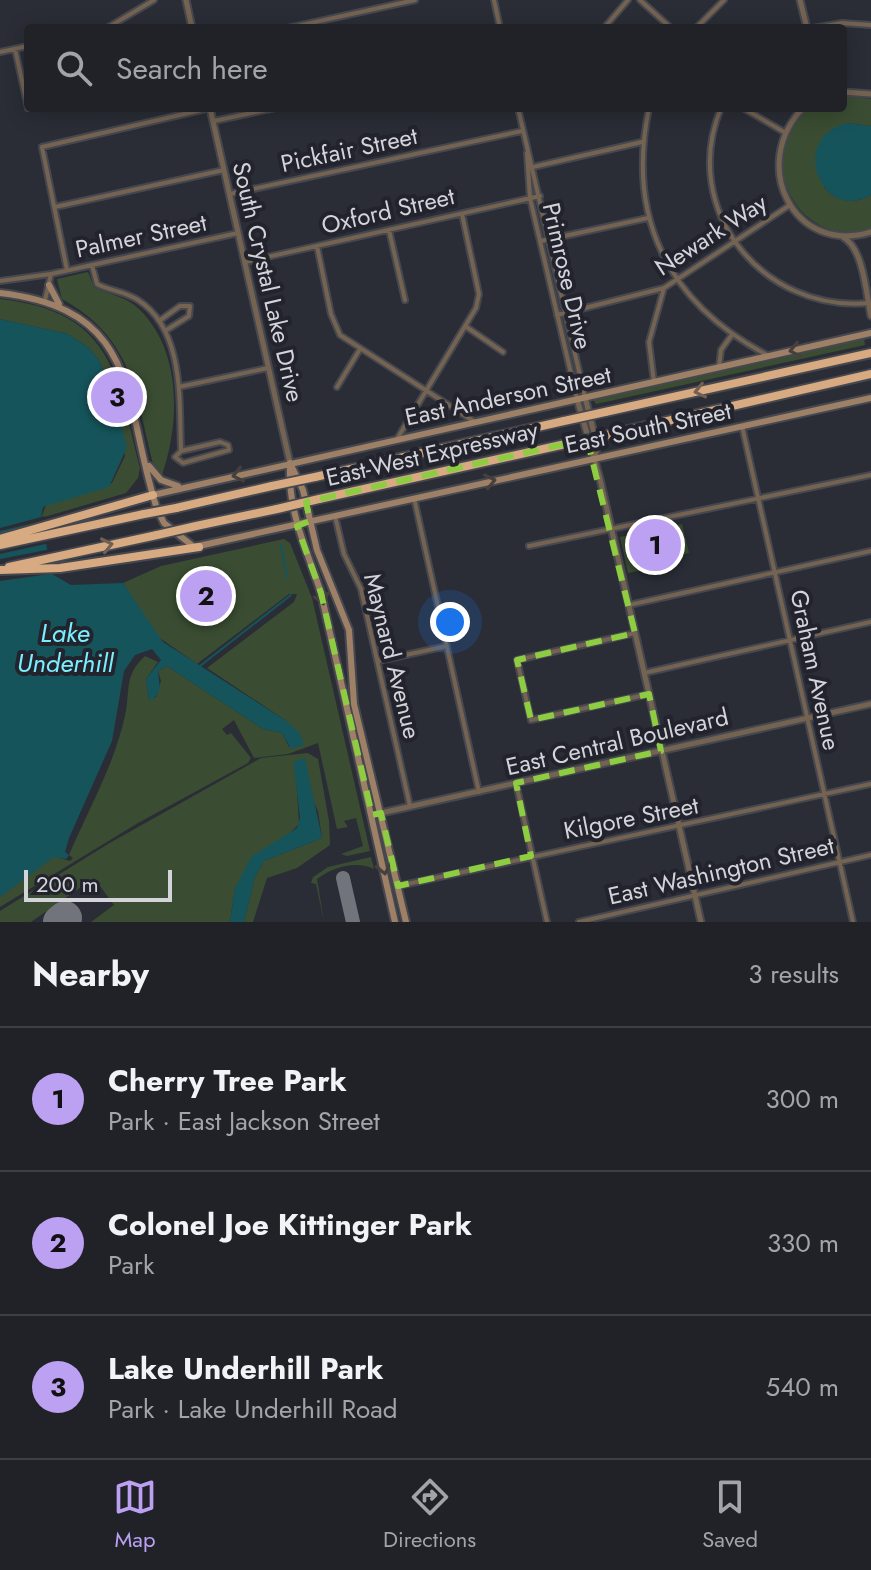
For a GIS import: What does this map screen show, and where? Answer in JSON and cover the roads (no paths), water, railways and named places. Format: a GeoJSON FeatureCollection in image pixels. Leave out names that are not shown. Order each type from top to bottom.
{"type":"FeatureCollection","features":[{"type":"Feature","properties":{"kind":"highway","name":"East-West Expressway"},"geometry":{"type":"LineString","coordinates":[[0,542],[176,508],[871,353]]}},
{"type":"Feature","properties":{"kind":"highway","name":"East-West Expressway"},"geometry":{"type":"LineString","coordinates":[[0,570],[867,375]]}},
{"type":"Feature","properties":{"kind":"highway"},"geometry":{"type":"LineString","coordinates":[[0,542],[49,523],[153,495]]}},
{"type":"Feature","properties":{"kind":"highway"},"geometry":{"type":"LineString","coordinates":[[0,570],[60,568],[199,547]]}},
{"type":"Feature","properties":{"kind":"main road"},"geometry":{"type":"LineString","coordinates":[[49,285],[59,304]]}},
{"type":"Feature","properties":{"kind":"main road"},"geometry":{"type":"LineString","coordinates":[[0,293],[59,304],[95,329],[114,355],[146,459],[153,495],[164,523],[190,545],[199,547]]}},
{"type":"Feature","properties":{"kind":"main road","name":"East Anderson Street"},"geometry":{"type":"LineString","coordinates":[[153,495],[871,333]]}},
{"type":"Feature","properties":{"kind":"main road","name":"East South Street"},"geometry":{"type":"LineString","coordinates":[[199,547],[871,398]]}},
{"type":"Feature","properties":{"kind":"main road"},"geometry":{"type":"LineString","coordinates":[[146,459],[152,471],[166,484],[186,486]]}},
{"type":"Feature","properties":{"kind":"main road","name":"South Crystal Lake Drive"},"geometry":{"type":"LineString","coordinates":[[290,463],[303,490],[317,550],[349,630],[354,704],[406,922]]}},
{"type":"Feature","properties":{"kind":"main road","name":"South Crystal Lake Drive"},"geometry":{"type":"LineString","coordinates":[[290,463],[289,493],[297,526],[321,593],[395,922]]}},
{"type":"Feature","properties":{"kind":"street"},"geometry":{"type":"LineString","coordinates":[[114,24],[154,0]]}},
{"type":"Feature","properties":{"kind":"street"},"geometry":{"type":"LineString","coordinates":[[186,0],[191,24]]}},
{"type":"Feature","properties":{"kind":"street"},"geometry":{"type":"LineString","coordinates":[[306,24],[415,0]]}},
{"type":"Feature","properties":{"kind":"street"},"geometry":{"type":"LineString","coordinates":[[494,0],[499,24]]}},
{"type":"Feature","properties":{"kind":"street"},"geometry":{"type":"LineString","coordinates":[[607,24],[628,0]]}},
{"type":"Feature","properties":{"kind":"street"},"geometry":{"type":"LineString","coordinates":[[640,0],[667,24]]}},
{"type":"Feature","properties":{"kind":"street"},"geometry":{"type":"LineString","coordinates":[[700,24],[724,0]]}},
{"type":"Feature","properties":{"kind":"street"},"geometry":{"type":"LineString","coordinates":[[800,0],[806,24]]}},
{"type":"Feature","properties":{"kind":"street"},"geometry":{"type":"LineString","coordinates":[[836,24],[871,25]]}},
{"type":"Feature","properties":{"kind":"street"},"geometry":{"type":"LineString","coordinates":[[0,52],[24,47]]}},
{"type":"Feature","properties":{"kind":"street"},"geometry":{"type":"LineString","coordinates":[[15,49],[24,91]]}},
{"type":"Feature","properties":{"kind":"street"},"geometry":{"type":"LineString","coordinates":[[847,92],[871,94]]}},
{"type":"Feature","properties":{"kind":"street"},"geometry":{"type":"LineString","coordinates":[[67,270],[42,147],[193,112]]}},
{"type":"Feature","properties":{"kind":"street","name":"South Crystal Lake Drive"},"geometry":{"type":"LineString","coordinates":[[211,112],[290,463]]}},
{"type":"Feature","properties":{"kind":"street"},"geometry":{"type":"LineString","coordinates":[[214,121],[256,112]]}},
{"type":"Feature","properties":{"kind":"street","name":"Primrose Drive"},"geometry":{"type":"LineString","coordinates":[[519,112],[550,239],[581,398]]}},
{"type":"Feature","properties":{"kind":"street"},"geometry":{"type":"LineString","coordinates":[[648,112],[642,142],[642,188],[648,218],[676,281],[703,312],[731,336],[769,356]]}},
{"type":"Feature","properties":{"kind":"street"},"geometry":{"type":"LineString","coordinates":[[720,112],[711,143],[710,181],[716,209],[734,243],[753,266],[790,291],[826,301],[869,303]]}},
{"type":"Feature","properties":{"kind":"street"},"geometry":{"type":"LineString","coordinates":[[750,112],[784,132]]}},
{"type":"Feature","properties":{"kind":"street"},"geometry":{"type":"LineString","coordinates":[[800,112],[784,132],[777,170],[790,205],[812,226],[852,243],[871,316]]}},
{"type":"Feature","properties":{"kind":"street","name":"Pickfair Street"},"geometry":{"type":"LineString","coordinates":[[230,194],[522,131]]}},
{"type":"Feature","properties":{"kind":"street"},"geometry":{"type":"LineString","coordinates":[[533,167],[642,142]]}},
{"type":"Feature","properties":{"kind":"street","name":"Primrose Drive"},"geometry":{"type":"LineString","coordinates":[[526,147],[530,198],[557,315],[597,445],[595,458],[701,922]]}},
{"type":"Feature","properties":{"kind":"street"},"geometry":{"type":"LineString","coordinates":[[54,208],[224,170]]}},
{"type":"Feature","properties":{"kind":"street","name":"Oxford Street"},"geometry":{"type":"LineString","coordinates":[[245,262],[540,196]]}},
{"type":"Feature","properties":{"kind":"street","name":"Newark Way"},"geometry":{"type":"LineString","coordinates":[[557,315],[664,288],[790,205]]}},
{"type":"Feature","properties":{"kind":"street"},"geometry":{"type":"LineString","coordinates":[[397,439],[476,308],[479,294],[462,213]]}},
{"type":"Feature","properties":{"kind":"street"},"geometry":{"type":"LineString","coordinates":[[540,241],[648,218]]}},
{"type":"Feature","properties":{"kind":"street"},"geometry":{"type":"LineString","coordinates":[[389,230],[405,300]]}},
{"type":"Feature","properties":{"kind":"street","name":"Palmer Street"},"geometry":{"type":"LineString","coordinates":[[0,281],[51,274],[238,233]]}},
{"type":"Feature","properties":{"kind":"street"},"geometry":{"type":"LineString","coordinates":[[840,236],[868,233]]}},
{"type":"Feature","properties":{"kind":"street"},"geometry":{"type":"LineString","coordinates":[[856,254],[857,242],[868,233]]}},
{"type":"Feature","properties":{"kind":"street"},"geometry":{"type":"LineString","coordinates":[[317,246],[334,325],[340,335],[475,422]]}},
{"type":"Feature","properties":{"kind":"street"},"geometry":{"type":"LineString","coordinates":[[92,265],[97,284],[141,302],[165,331],[179,387],[181,451],[175,457],[183,463],[229,450],[220,442],[181,451]]}},
{"type":"Feature","properties":{"kind":"street","name":"Palmer Street"},"geometry":{"type":"LineString","coordinates":[[45,300],[51,274]]}},
{"type":"Feature","properties":{"kind":"street"},"geometry":{"type":"LineString","coordinates":[[654,382],[649,342],[664,288]]}},
{"type":"Feature","properties":{"kind":"street"},"geometry":{"type":"LineString","coordinates":[[159,321],[180,306],[190,306],[189,316],[165,331]]}},
{"type":"Feature","properties":{"kind":"street"},"geometry":{"type":"LineString","coordinates":[[465,326],[503,352]]}},
{"type":"Feature","properties":{"kind":"street"},"geometry":{"type":"LineString","coordinates":[[719,367],[721,350],[731,336]]}},
{"type":"Feature","properties":{"kind":"street"},"geometry":{"type":"LineString","coordinates":[[337,387],[360,349]]}},
{"type":"Feature","properties":{"kind":"street"},"geometry":{"type":"LineString","coordinates":[[179,387],[268,368]]}},
{"type":"Feature","properties":{"kind":"street","name":"Graham Avenue"},"geometry":{"type":"LineString","coordinates":[[742,426],[853,922]]}},
{"type":"Feature","properties":{"kind":"street"},"geometry":{"type":"LineString","coordinates":[[529,546],[871,475]]}},
{"type":"Feature","properties":{"kind":"street"},"geometry":{"type":"LineString","coordinates":[[414,498],[479,792]]}},
{"type":"Feature","properties":{"kind":"street","name":"Maynard Avenue"},"geometry":{"type":"LineString","coordinates":[[335,515],[344,554],[361,589],[410,806]]}},
{"type":"Feature","properties":{"kind":"street"},"geometry":{"type":"LineString","coordinates":[[629,605],[871,551]]}},
{"type":"Feature","properties":{"kind":"street"},"geometry":{"type":"LineString","coordinates":[[644,673],[871,622]]}},
{"type":"Feature","properties":{"kind":"street"},"geometry":{"type":"LineString","coordinates":[[635,633],[517,660],[531,720],[649,694]]}},
{"type":"Feature","properties":{"kind":"street"},"geometry":{"type":"LineString","coordinates":[[378,661],[447,646]]}},
{"type":"Feature","properties":{"kind":"street","name":"East Central Boulevard"},"geometry":{"type":"LineString","coordinates":[[372,815],[871,704]]}},
{"type":"Feature","properties":{"kind":"street"},"geometry":{"type":"LineString","coordinates":[[516,783],[547,922]]}},
{"type":"Feature","properties":{"kind":"street","name":"Kilgore Street"},"geometry":{"type":"LineString","coordinates":[[398,886],[871,784]]}},
{"type":"Feature","properties":{"kind":"street","name":"East Washington Street"},"geometry":{"type":"LineString","coordinates":[[579,922],[871,855]]}},
{"type":"Feature","properties":{"kind":"water"},"geometry":{"type":"Polygon","coordinates":[[[847,123],[871,126],[871,195],[853,201],[838,198],[826,189],[818,176],[815,160],[819,145],[829,132],[847,123]]]}},
{"type":"Feature","properties":{"kind":"water","name":"Lake Underhill"},"geometry":{"type":"Polygon","coordinates":[[[0,319],[68,334],[89,348],[109,382],[127,447],[109,487],[43,507],[41,518],[52,574],[71,585],[123,583],[163,642],[285,720],[299,732],[304,745],[291,749],[282,733],[263,729],[167,666],[158,671],[160,689],[153,700],[149,700],[146,679],[161,660],[152,649],[135,655],[124,671],[112,741],[69,838],[65,852],[69,855],[66,859],[54,857],[0,897],[0,319]]]}},
{"type":"Feature","properties":{"kind":"water"},"geometry":{"type":"Polygon","coordinates":[[[305,758],[322,838],[264,861],[255,877],[244,922],[230,922],[235,888],[251,857],[297,828],[300,818],[294,761],[305,758]]]}},
{"type":"Feature","properties":{"kind":"waterway"},"geometry":{"type":"LineString","coordinates":[[281,545],[287,577]]}},
{"type":"Feature","properties":{"kind":"waterway"},"geometry":{"type":"LineString","coordinates":[[200,666],[291,595]]}},
{"type":"Feature","properties":{"kind":"place","name":"Lake Underhill Park"},"geometry":{"type":"Point","coordinates":[117,397]}},
{"type":"Feature","properties":{"kind":"place","name":"Cherry Tree Park"},"geometry":{"type":"Point","coordinates":[655,545]}},
{"type":"Feature","properties":{"kind":"place","name":"Colonel Joe Kittinger Park"},"geometry":{"type":"Point","coordinates":[206,596]}}]}
